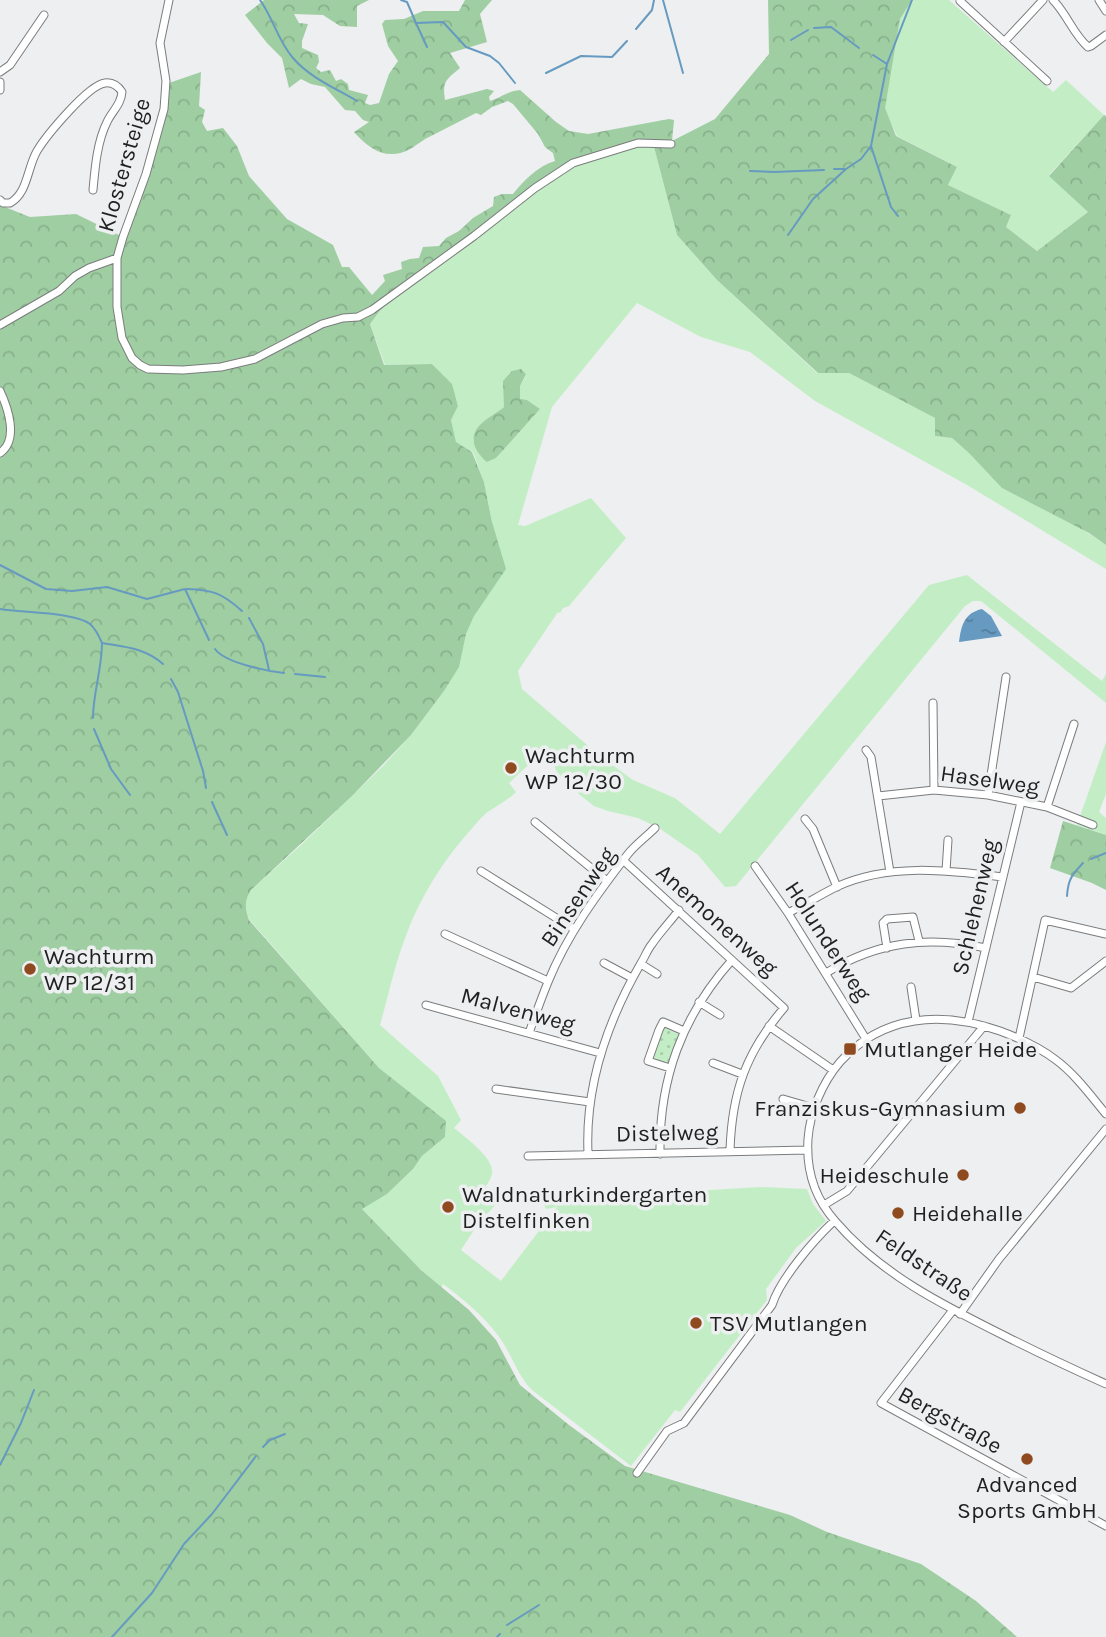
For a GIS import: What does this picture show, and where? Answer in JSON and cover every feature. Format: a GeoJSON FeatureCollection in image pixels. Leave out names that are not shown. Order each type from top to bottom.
{"type":"FeatureCollection","features":[{"type":"Feature","properties":{"kind":"street","name":"Klostersteige"},"geometry":{"type":"LineString","coordinates":[[169,0],[160,43],[166,81],[164,109],[146,174],[117,258],[117,307],[122,338],[132,358],[148,369],[221,367],[255,359],[322,324],[358,317],[372,310],[535,188],[573,163],[638,143],[671,144]]}},
{"type":"Feature","properties":{"kind":"street"},"geometry":{"type":"LineString","coordinates":[[1004,42],[1043,0]]}},
{"type":"Feature","properties":{"kind":"street"},"geometry":{"type":"LineString","coordinates":[[1053,0],[1088,47],[1106,35]]}},
{"type":"Feature","properties":{"kind":"street"},"geometry":{"type":"LineString","coordinates":[[1100,0],[1106,11]]}},
{"type":"Feature","properties":{"kind":"street"},"geometry":{"type":"LineString","coordinates":[[960,1],[1047,81]]}},
{"type":"Feature","properties":{"kind":"street"},"geometry":{"type":"LineString","coordinates":[[0,72],[10,65],[44,15]]}},
{"type":"Feature","properties":{"kind":"street"},"geometry":{"type":"LineString","coordinates":[[0,82],[0,90]]}},
{"type":"Feature","properties":{"kind":"street"},"geometry":{"type":"LineString","coordinates":[[0,200],[10,203],[19,196],[36,152],[84,96],[97,85],[107,82],[117,85],[122,92],[121,101],[107,123],[98,152],[93,190]]}},
{"type":"Feature","properties":{"kind":"street"},"geometry":{"type":"LineString","coordinates":[[0,325],[59,292],[75,276],[117,258]]}},
{"type":"Feature","properties":{"kind":"street"},"geometry":{"type":"LineString","coordinates":[[0,391],[11,432],[5,449],[0,453]]}},
{"type":"Feature","properties":{"kind":"street"},"geometry":{"type":"LineString","coordinates":[[988,795],[1006,677]]}},
{"type":"Feature","properties":{"kind":"street"},"geometry":{"type":"LineString","coordinates":[[933,703],[934,790]]}},
{"type":"Feature","properties":{"kind":"street"},"geometry":{"type":"LineString","coordinates":[[1047,807],[1074,724]]}},
{"type":"Feature","properties":{"kind":"street"},"geometry":{"type":"LineString","coordinates":[[866,750],[871,757],[890,872]]}},
{"type":"Feature","properties":{"kind":"street","name":"Haselweg"},"geometry":{"type":"LineString","coordinates":[[878,796],[934,790],[988,795],[1047,807],[1093,825]]}},
{"type":"Feature","properties":{"kind":"street","name":"Schlehenweg"},"geometry":{"type":"LineString","coordinates":[[968,1021],[1021,802]]}},
{"type":"Feature","properties":{"kind":"street"},"geometry":{"type":"LineString","coordinates":[[805,819],[813,829],[837,887]]}},
{"type":"Feature","properties":{"kind":"street"},"geometry":{"type":"LineString","coordinates":[[535,822],[607,881]]}},
{"type":"Feature","properties":{"kind":"street","name":"Binsenweg"},"geometry":{"type":"LineString","coordinates":[[529,1033],[548,981],[575,929],[607,881],[655,828]]}},
{"type":"Feature","properties":{"kind":"street"},"geometry":{"type":"LineString","coordinates":[[946,871],[948,840]]}},
{"type":"Feature","properties":{"kind":"street","name":"Anemonenweg"},"geometry":{"type":"LineString","coordinates":[[624,861],[784,1008],[769,1026]]}},
{"type":"Feature","properties":{"kind":"street","name":"Holunderweg"},"geometry":{"type":"LineString","coordinates":[[755,866],[788,913],[866,1039]]}},
{"type":"Feature","properties":{"kind":"street"},"geometry":{"type":"LineString","coordinates":[[481,871],[575,929]]}},
{"type":"Feature","properties":{"kind":"street"},"geometry":{"type":"LineString","coordinates":[[788,913],[837,887],[890,872],[946,871],[1002,877]]}},
{"type":"Feature","properties":{"kind":"street"},"geometry":{"type":"LineString","coordinates":[[588,1153],[590,1102],[600,1053],[610,1026],[651,945],[678,910]]}},
{"type":"Feature","properties":{"kind":"street"},"geometry":{"type":"LineString","coordinates":[[887,948],[883,923],[887,919],[913,917],[919,941]]}},
{"type":"Feature","properties":{"kind":"street"},"geometry":{"type":"LineString","coordinates":[[1019,1038],[1045,920],[1106,934]]}},
{"type":"Feature","properties":{"kind":"street"},"geometry":{"type":"LineString","coordinates":[[445,934],[548,981]]}},
{"type":"Feature","properties":{"kind":"street"},"geometry":{"type":"LineString","coordinates":[[826,973],[879,948],[919,941],[986,948]]}},
{"type":"Feature","properties":{"kind":"street"},"geometry":{"type":"LineString","coordinates":[[660,1154],[663,1101],[670,1068],[699,1002],[732,960]]}},
{"type":"Feature","properties":{"kind":"street"},"geometry":{"type":"LineString","coordinates":[[1033,977],[1071,988],[1106,961]]}},
{"type":"Feature","properties":{"kind":"street"},"geometry":{"type":"LineString","coordinates":[[604,963],[632,978]]}},
{"type":"Feature","properties":{"kind":"street"},"geometry":{"type":"LineString","coordinates":[[641,964],[657,974]]}},
{"type":"Feature","properties":{"kind":"street"},"geometry":{"type":"LineString","coordinates":[[911,987],[916,1020]]}},
{"type":"Feature","properties":{"kind":"street"},"geometry":{"type":"LineString","coordinates":[[699,1002],[720,1015]]}},
{"type":"Feature","properties":{"kind":"street","name":"Malvenweg"},"geometry":{"type":"LineString","coordinates":[[426,1005],[600,1053]]}},
{"type":"Feature","properties":{"kind":"street","name":"Feldstraße"},"geometry":{"type":"LineString","coordinates":[[1106,1114],[1057,1060],[1019,1038],[968,1021],[916,1020],[891,1026],[866,1039],[848,1053],[833,1070],[814,1108],[808,1150],[812,1180],[834,1221],[862,1249],[892,1273],[957,1312],[1106,1384]]}},
{"type":"Feature","properties":{"kind":"street"},"geometry":{"type":"LineString","coordinates":[[670,1068],[648,1061],[659,1030],[663,1021],[684,1031]]}},
{"type":"Feature","properties":{"kind":"street"},"geometry":{"type":"LineString","coordinates":[[730,1150],[731,1124],[742,1074],[769,1026],[833,1070]]}},
{"type":"Feature","properties":{"kind":"street"},"geometry":{"type":"LineString","coordinates":[[824,1205],[847,1191],[984,1026]]}},
{"type":"Feature","properties":{"kind":"street"},"geometry":{"type":"LineString","coordinates":[[713,1063],[742,1074]]}},
{"type":"Feature","properties":{"kind":"street"},"geometry":{"type":"LineString","coordinates":[[496,1089],[590,1102]]}},
{"type":"Feature","properties":{"kind":"street"},"geometry":{"type":"LineString","coordinates":[[783,1099],[814,1108]]}},
{"type":"Feature","properties":{"kind":"street"},"geometry":{"type":"LineString","coordinates":[[957,1312],[1106,1129]]}},
{"type":"Feature","properties":{"kind":"street","name":"Distelweg"},"geometry":{"type":"LineString","coordinates":[[528,1156],[808,1150]]}},
{"type":"Feature","properties":{"kind":"street"},"geometry":{"type":"LineString","coordinates":[[637,1473],[667,1432],[684,1423],[772,1305],[775,1293],[816,1239],[834,1221]]}},
{"type":"Feature","properties":{"kind":"street","name":"Bergstraße"},"geometry":{"type":"LineString","coordinates":[[957,1312],[881,1403],[1106,1526]]}},
{"type":"Feature","properties":{"kind":"green space"},"geometry":{"type":"Polygon","coordinates":[[[264,0],[369,0],[357,6],[357,27],[340,26],[323,15],[294,14],[299,23],[308,24],[302,48],[318,55],[316,68],[321,72],[330,70],[336,81],[341,79],[348,84],[349,90],[368,95],[365,103],[370,105],[379,103],[389,74],[398,61],[388,46],[382,24],[385,20],[404,19],[423,11],[459,11],[465,0],[492,0],[480,14],[487,42],[450,53],[460,68],[446,81],[445,100],[487,89],[494,91],[489,97],[490,101],[520,90],[569,131],[588,134],[669,119],[674,120],[672,141],[715,119],[769,54],[768,0],[912,0],[900,19],[885,108],[896,136],[957,167],[948,185],[1011,215],[1006,227],[1037,251],[1088,212],[1049,176],[1104,115],[1106,116],[1106,545],[1089,533],[1002,488],[952,438],[935,436],[935,418],[849,373],[818,373],[717,280],[677,235],[653,143],[638,143],[573,163],[388,300],[370,324],[384,365],[432,364],[452,384],[458,406],[451,420],[456,442],[472,452],[484,482],[506,569],[474,616],[466,634],[459,667],[411,735],[352,796],[251,890],[246,905],[249,920],[379,1068],[446,1121],[445,1137],[422,1156],[413,1169],[387,1194],[362,1209],[421,1270],[469,1310],[496,1340],[520,1385],[625,1466],[790,1515],[827,1532],[921,1564],[976,1601],[1017,1637],[0,1637],[0,205],[30,217],[76,214],[123,237],[154,148],[166,84],[201,72],[199,106],[205,110],[202,122],[207,131],[223,128],[237,146],[249,176],[287,219],[333,245],[342,267],[349,267],[372,295],[385,281],[383,275],[402,269],[401,262],[419,258],[423,247],[439,246],[473,218],[493,206],[494,197],[513,194],[532,174],[555,161],[553,153],[545,147],[538,134],[508,101],[481,115],[476,113],[403,152],[387,154],[373,149],[354,132],[369,122],[363,120],[355,111],[345,110],[325,87],[301,79],[289,88],[282,58],[245,15],[264,0]]]}},
{"type":"Feature","properties":{"kind":"green space"},"geometry":{"type":"Polygon","coordinates":[[[912,0],[949,0],[1053,92],[1066,80],[1104,115],[1049,175],[1088,212],[1037,251],[1006,227],[1011,215],[948,185],[957,167],[897,136],[884,109],[900,19],[912,0]]]}},
{"type":"Feature","properties":{"kind":"green space"},"geometry":{"type":"Polygon","coordinates":[[[653,143],[677,235],[717,280],[817,373],[849,373],[935,418],[935,436],[952,438],[970,454],[1106,545],[1106,569],[967,485],[815,401],[750,352],[701,337],[637,303],[552,407],[518,525],[525,526],[591,498],[626,538],[569,606],[558,612],[518,671],[522,689],[600,756],[633,780],[675,798],[720,834],[929,585],[967,575],[1102,681],[1106,674],[1106,703],[981,601],[973,601],[965,606],[736,886],[725,887],[698,855],[659,828],[638,818],[594,806],[557,772],[546,751],[509,783],[516,792],[481,818],[452,852],[433,880],[404,941],[380,1025],[438,1076],[461,1120],[454,1128],[477,1147],[491,1165],[492,1174],[486,1186],[495,1199],[513,1194],[678,1192],[760,1187],[807,1189],[813,1204],[826,1221],[796,1248],[766,1289],[767,1300],[680,1412],[675,1410],[631,1466],[532,1390],[522,1378],[500,1338],[487,1323],[443,1284],[441,1288],[361,1208],[387,1194],[413,1169],[422,1156],[445,1137],[446,1122],[379,1068],[249,919],[246,904],[251,890],[383,766],[411,735],[444,691],[458,667],[466,634],[474,616],[492,522],[484,482],[473,452],[456,443],[451,420],[458,406],[454,392],[432,364],[385,365],[370,324],[388,300],[573,163],[598,154],[653,143]],[[526,375],[504,398],[504,407],[482,423],[476,433],[473,440],[487,462],[496,458],[540,409],[527,400],[520,400],[520,386],[526,375]],[[542,1200],[514,1204],[498,1202],[488,1213],[479,1216],[478,1224],[461,1250],[501,1281],[557,1207],[546,1209],[542,1200]]]}},
{"type":"Feature","properties":{"kind":"green space"},"geometry":{"type":"Polygon","coordinates":[[[521,369],[526,374],[520,386],[520,399],[527,400],[540,409],[496,458],[487,462],[476,449],[474,434],[484,422],[504,407],[503,381],[512,371],[521,369]]]}},
{"type":"Feature","properties":{"kind":"green space"},"geometry":{"type":"Polygon","coordinates":[[[1106,742],[1106,794],[1099,812],[1106,818],[1106,835],[1077,825],[1106,742]]]}},
{"type":"Feature","properties":{"kind":"green space"},"geometry":{"type":"Polygon","coordinates":[[[1063,821],[1106,835],[1106,890],[1050,868],[1063,821]]]}},
{"type":"Feature","properties":{"kind":"green space"},"geometry":{"type":"Polygon","coordinates":[[[664,1027],[679,1034],[668,1064],[652,1059],[664,1027]]]}},
{"type":"Feature","properties":{"kind":"water"},"geometry":{"type":"Polygon","coordinates":[[[982,609],[991,616],[1002,636],[959,642],[964,621],[982,609]]]}},
{"type":"Feature","properties":{"kind":"waterway"},"geometry":{"type":"LineString","coordinates":[[260,0],[283,44],[299,65],[357,101]]}},
{"type":"Feature","properties":{"kind":"waterway"},"geometry":{"type":"LineString","coordinates":[[401,0],[407,2],[416,23],[443,22],[466,47],[490,56],[499,63],[515,83]]}},
{"type":"Feature","properties":{"kind":"waterway"},"geometry":{"type":"LineString","coordinates":[[636,29],[652,10],[654,0]]}},
{"type":"Feature","properties":{"kind":"waterway"},"geometry":{"type":"LineString","coordinates":[[663,0],[683,73]]}},
{"type":"Feature","properties":{"kind":"waterway"},"geometry":{"type":"LineString","coordinates":[[788,235],[813,199],[861,159],[871,146],[887,64],[912,0]]}},
{"type":"Feature","properties":{"kind":"waterway"},"geometry":{"type":"LineString","coordinates":[[416,23],[427,47]]}},
{"type":"Feature","properties":{"kind":"waterway"},"geometry":{"type":"LineString","coordinates":[[814,28],[831,27],[859,48]]}},
{"type":"Feature","properties":{"kind":"waterway"},"geometry":{"type":"LineString","coordinates":[[791,40],[808,30]]}},
{"type":"Feature","properties":{"kind":"waterway"},"geometry":{"type":"LineString","coordinates":[[546,73],[581,56],[612,57],[627,41]]}},
{"type":"Feature","properties":{"kind":"waterway"},"geometry":{"type":"LineString","coordinates":[[873,55],[887,64]]}},
{"type":"Feature","properties":{"kind":"waterway"},"geometry":{"type":"LineString","coordinates":[[871,146],[891,207],[898,216]]}},
{"type":"Feature","properties":{"kind":"waterway"},"geometry":{"type":"LineString","coordinates":[[834,169],[844,169]]}},
{"type":"Feature","properties":{"kind":"waterway"},"geometry":{"type":"LineString","coordinates":[[750,171],[824,170]]}},
{"type":"Feature","properties":{"kind":"waterway"},"geometry":{"type":"LineString","coordinates":[[0,565],[46,589],[72,591],[107,587],[147,599],[185,589],[209,640]]}},
{"type":"Feature","properties":{"kind":"waterway"},"geometry":{"type":"LineString","coordinates":[[187,589],[217,594],[242,611]]}},
{"type":"Feature","properties":{"kind":"waterway"},"geometry":{"type":"LineString","coordinates":[[0,609],[82,620],[94,628],[102,643],[142,651],[163,664]]}},
{"type":"Feature","properties":{"kind":"waterway"},"geometry":{"type":"LineString","coordinates":[[249,618],[263,644],[269,670]]}},
{"type":"Feature","properties":{"kind":"waterway"},"geometry":{"type":"LineString","coordinates":[[93,718],[102,643]]}},
{"type":"Feature","properties":{"kind":"waterway"},"geometry":{"type":"LineString","coordinates":[[215,649],[237,662],[284,673]]}},
{"type":"Feature","properties":{"kind":"waterway"},"geometry":{"type":"LineString","coordinates":[[295,674],[325,677]]}},
{"type":"Feature","properties":{"kind":"waterway"},"geometry":{"type":"LineString","coordinates":[[171,679],[178,692],[206,788]]}},
{"type":"Feature","properties":{"kind":"waterway"},"geometry":{"type":"LineString","coordinates":[[94,729],[111,769],[130,795]]}},
{"type":"Feature","properties":{"kind":"waterway"},"geometry":{"type":"LineString","coordinates":[[212,802],[227,835]]}},
{"type":"Feature","properties":{"kind":"waterway"},"geometry":{"type":"LineString","coordinates":[[1091,859],[1106,853]]}},
{"type":"Feature","properties":{"kind":"waterway"},"geometry":{"type":"LineString","coordinates":[[1067,896],[1071,878],[1083,863]]}},
{"type":"Feature","properties":{"kind":"waterway"},"geometry":{"type":"LineString","coordinates":[[0,1465],[34,1390]]}},
{"type":"Feature","properties":{"kind":"waterway"},"geometry":{"type":"LineString","coordinates":[[263,1447],[270,1440],[285,1434]]}},
{"type":"Feature","properties":{"kind":"waterway"},"geometry":{"type":"LineString","coordinates":[[112,1637],[152,1593],[184,1544],[212,1514],[256,1456]]}},
{"type":"Feature","properties":{"kind":"waterway"},"geometry":{"type":"LineString","coordinates":[[507,1625],[539,1605]]}},
{"type":"Feature","properties":{"kind":"waterway"},"geometry":{"type":"LineString","coordinates":[[497,1637],[500,1634]]}},
{"type":"Feature","properties":{"kind":"place","name":"Wachturm WP 12/30"},"geometry":{"type":"Point","coordinates":[511,768]}},
{"type":"Feature","properties":{"kind":"place","name":"Wachturm WP 12/31"},"geometry":{"type":"Point","coordinates":[30,969]}},
{"type":"Feature","properties":{"kind":"place","name":"Mutlanger Heide"},"geometry":{"type":"Point","coordinates":[850,1049]}},
{"type":"Feature","properties":{"kind":"place","name":"Franziskus-Gymnasium"},"geometry":{"type":"Point","coordinates":[1020,1108]}},
{"type":"Feature","properties":{"kind":"place","name":"Heideschule"},"geometry":{"type":"Point","coordinates":[963,1175]}},
{"type":"Feature","properties":{"kind":"place","name":"Waldnaturkindergarten Distelfinken"},"geometry":{"type":"Point","coordinates":[448,1207]}},
{"type":"Feature","properties":{"kind":"place","name":"Heidehalle"},"geometry":{"type":"Point","coordinates":[898,1213]}},
{"type":"Feature","properties":{"kind":"place","name":"TSV Mutlangen"},"geometry":{"type":"Point","coordinates":[696,1323]}},
{"type":"Feature","properties":{"kind":"place","name":"Advanced Sports GmbH"},"geometry":{"type":"Point","coordinates":[1027,1459]}}]}
